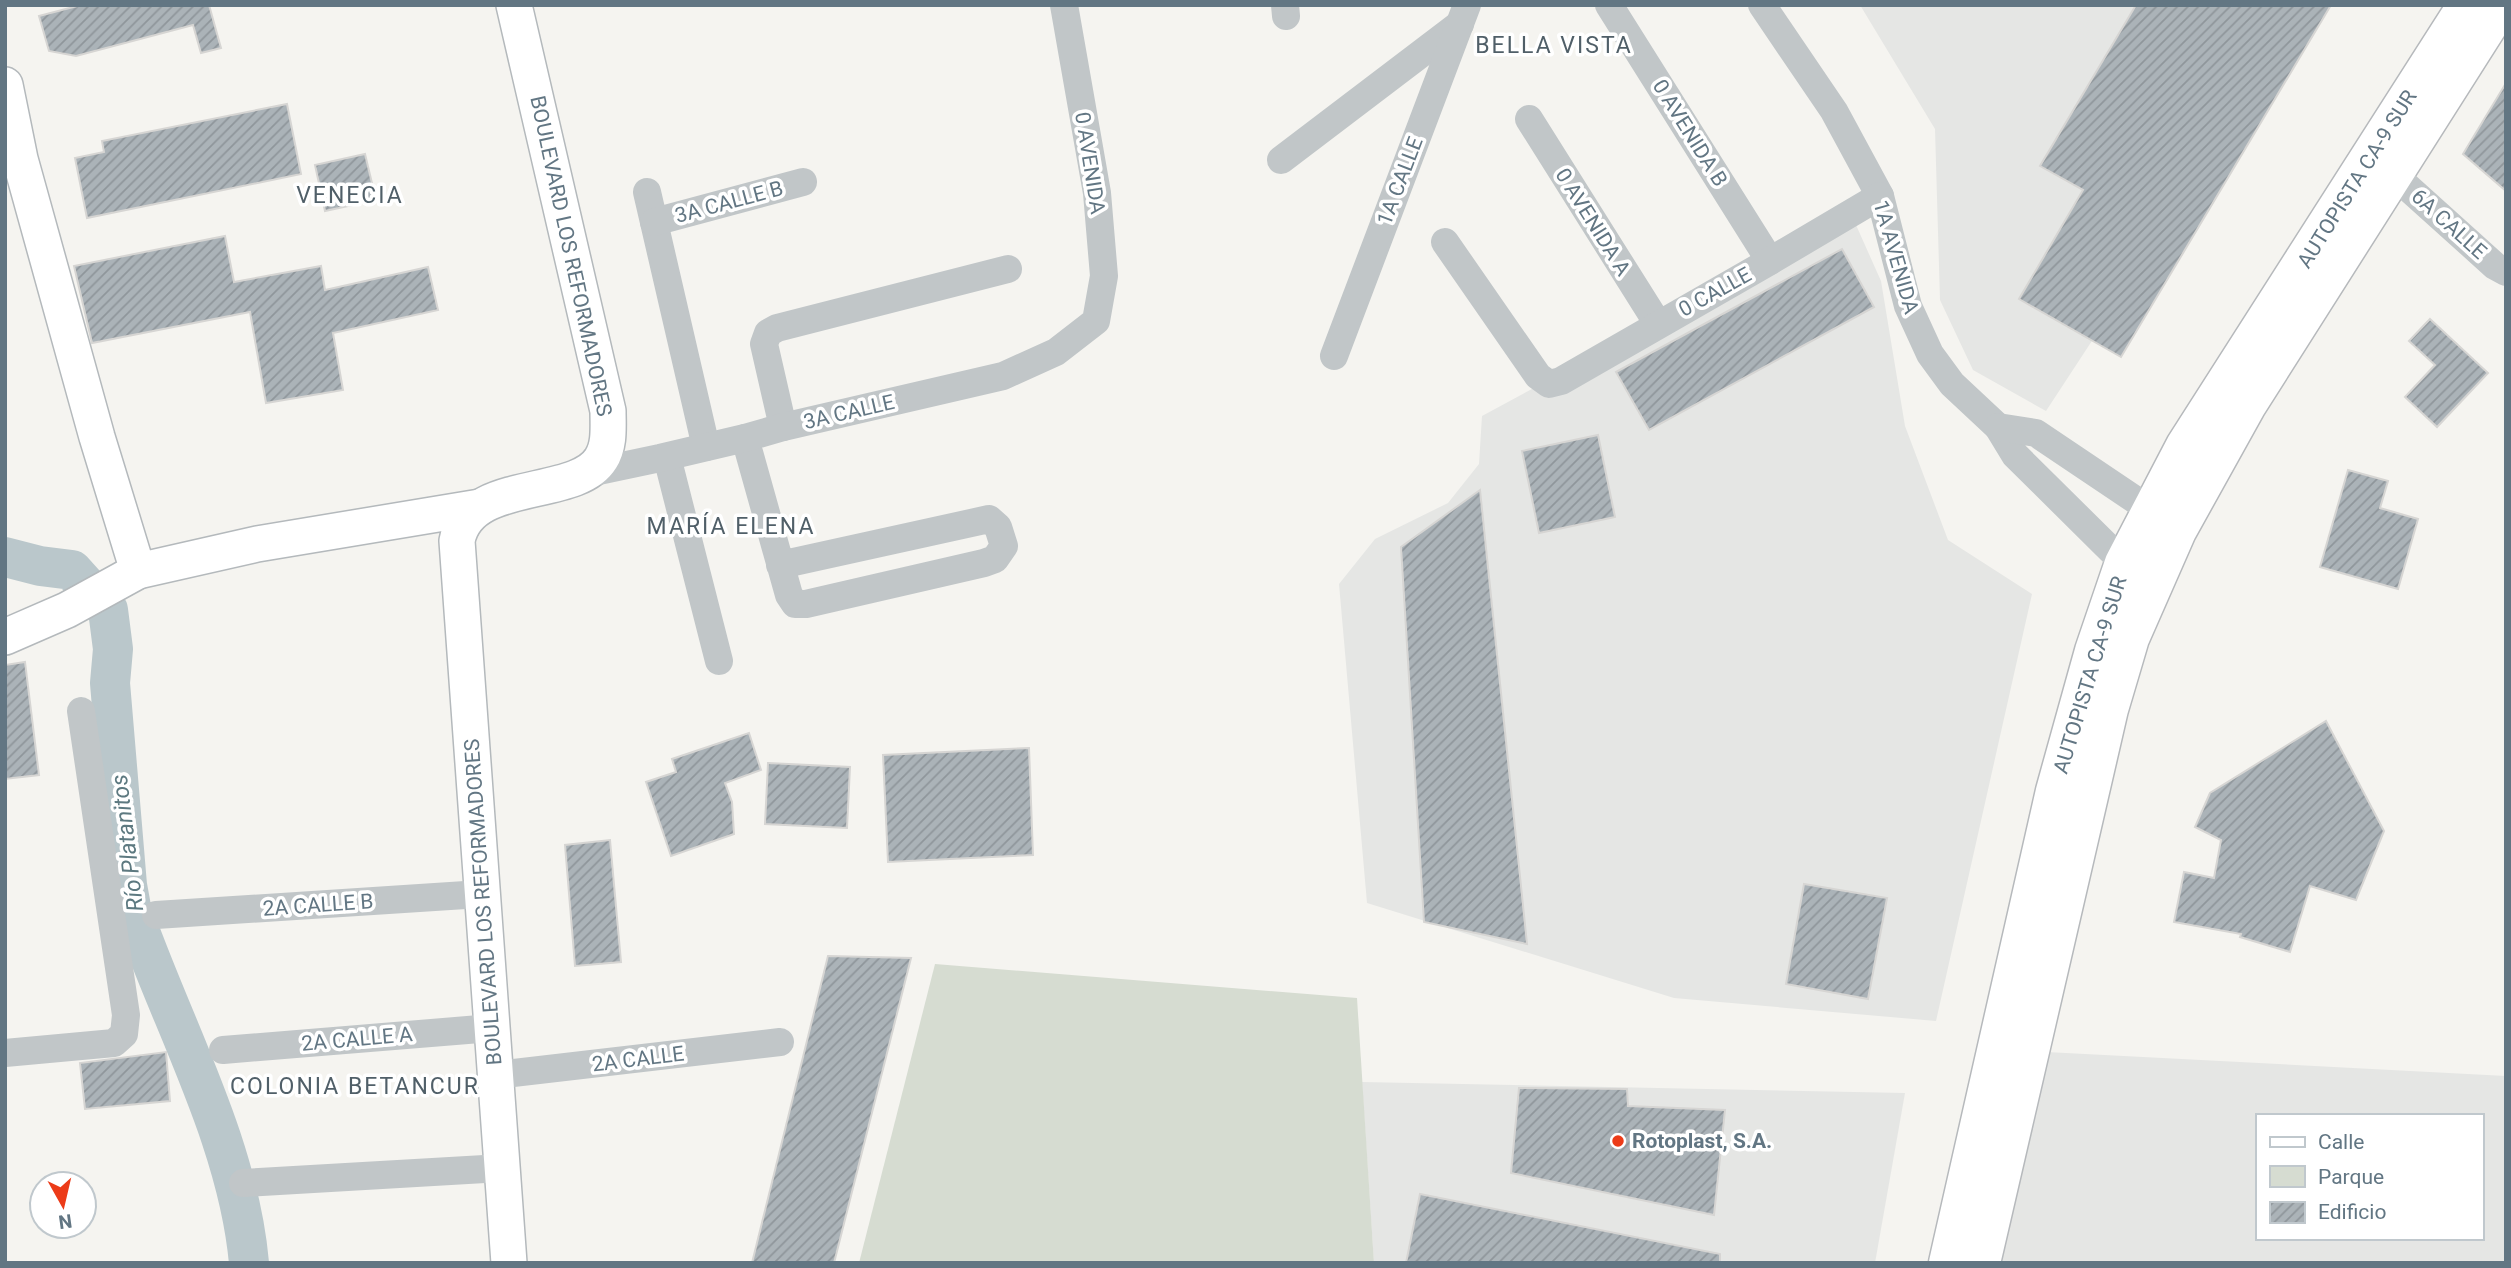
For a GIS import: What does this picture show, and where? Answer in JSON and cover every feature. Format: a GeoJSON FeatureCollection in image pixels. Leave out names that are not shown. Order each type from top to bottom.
{"type":"FeatureCollection","features":[{"type":"Feature","properties":{"kind":"highway","name":"AUTOPISTA CA-9 SUR"},"geometry":{"type":"LineString","coordinates":[[1948,1263],[2055,791],[2094,651],[2124,563],[2185,446],[2467,5]]}},
{"type":"Feature","properties":{"kind":"highway","name":"AUTOPISTA CA-9 SUR"},"geometry":{"type":"LineString","coordinates":[[1981,1263],[2109,709],[2130,638],[2177,531],[2247,405],[2501,5]]}},
{"type":"Feature","properties":{"kind":"main road","name":"BOULEVARD LOS REFORMADORES"},"geometry":{"type":"LineString","coordinates":[[514,5],[608,411],[608,440],[602,459],[589,473]]}},
{"type":"Feature","properties":{"kind":"main road"},"geometry":{"type":"LineString","coordinates":[[5,85],[13,153],[134,574]]}},
{"type":"Feature","properties":{"kind":"main road"},"geometry":{"type":"LineString","coordinates":[[5,637],[67,610],[134,574],[257,544],[480,507],[589,473]]}},
{"type":"Feature","properties":{"kind":"main road"},"geometry":{"type":"LineString","coordinates":[[457,541],[459,531],[470,514],[480,507]]}},
{"type":"Feature","properties":{"kind":"main road"},"geometry":{"type":"LineString","coordinates":[[427,516],[457,541]]}},
{"type":"Feature","properties":{"kind":"main road","name":"BOULEVARD LOS REFORMADORES"},"geometry":{"type":"LineString","coordinates":[[457,541],[509,1263]]}},
{"type":"Feature","properties":{"kind":"street","name":"0 AVENIDA"},"geometry":{"type":"LineString","coordinates":[[1064,5],[1097,193],[1104,276],[1096,321]]}},
{"type":"Feature","properties":{"kind":"street","name":"0 AVENIDA B"},"geometry":{"type":"LineString","coordinates":[[1609,5],[1770,261]]}},
{"type":"Feature","properties":{"kind":"street","name":"1A AVENIDA"},"geometry":{"type":"LineString","coordinates":[[1762,5],[1834,111],[1880,195],[1908,306],[1930,354],[1952,384],[1998,427],[2015,455],[2124,563]]}},
{"type":"Feature","properties":{"kind":"street"},"geometry":{"type":"LineString","coordinates":[[1281,160],[1464,15]]}},
{"type":"Feature","properties":{"kind":"street","name":"1A CALLE"},"geometry":{"type":"LineString","coordinates":[[1334,356],[1464,15]]}},
{"type":"Feature","properties":{"kind":"street","name":"0 AVENIDA A"},"geometry":{"type":"LineString","coordinates":[[1529,119],[1657,324]]}},
{"type":"Feature","properties":{"kind":"street","name":"6A CALLE"},"geometry":{"type":"LineString","coordinates":[[2394,175],[2495,266],[2506,272]]}},
{"type":"Feature","properties":{"kind":"street","name":"3A CALLE B"},"geometry":{"type":"LineString","coordinates":[[654,222],[803,182]]}},
{"type":"Feature","properties":{"kind":"street"},"geometry":{"type":"LineString","coordinates":[[647,192],[706,447]]}},
{"type":"Feature","properties":{"kind":"street","name":"0 CALLE"},"geometry":{"type":"LineString","coordinates":[[1445,242],[1538,376],[1549,384],[1561,381],[1880,195]]}},
{"type":"Feature","properties":{"kind":"street"},"geometry":{"type":"LineString","coordinates":[[783,427],[764,344],[768,333],[777,328],[1008,269]]}},
{"type":"Feature","properties":{"kind":"street","name":"3A CALLE"},"geometry":{"type":"LineString","coordinates":[[589,473],[667,457],[1003,376],[1056,352],[1096,321]]}},
{"type":"Feature","properties":{"kind":"street"},"geometry":{"type":"LineString","coordinates":[[1998,427],[2036,433],[2152,511]]}},
{"type":"Feature","properties":{"kind":"street"},"geometry":{"type":"LineString","coordinates":[[745,438],[780,565],[789,596],[795,604],[806,604],[984,563],[995,559],[1004,546],[999,527],[989,519],[780,565]]}},
{"type":"Feature","properties":{"kind":"street"},"geometry":{"type":"LineString","coordinates":[[667,457],[719,661]]}},
{"type":"Feature","properties":{"kind":"street"},"geometry":{"type":"LineString","coordinates":[[5,1053],[114,1043],[124,1034],[126,1016],[81,711]]}},
{"type":"Feature","properties":{"kind":"street","name":"2A CALLE B"},"geometry":{"type":"LineString","coordinates":[[156,915],[481,894]]}},
{"type":"Feature","properties":{"kind":"street","name":"2A CALLE A"},"geometry":{"type":"LineString","coordinates":[[223,1050],[492,1028]]}},
{"type":"Feature","properties":{"kind":"street","name":"2A CALLE"},"geometry":{"type":"LineString","coordinates":[[496,1075],[780,1042]]}},
{"type":"Feature","properties":{"kind":"street"},"geometry":{"type":"LineString","coordinates":[[243,1183],[502,1168]]}},
{"type":"Feature","properties":{"kind":"shaded area"},"geometry":{"type":"Polygon","coordinates":[[[1860,5],[2312,5],[2046,411],[1973,370],[1940,300],[1935,129],[1860,5]]]}},
{"type":"Feature","properties":{"kind":"shaded area"},"geometry":{"type":"Polygon","coordinates":[[[1852,216],[1881,281],[1905,426],[1948,540],[2032,594],[1936,1021],[1674,998],[1367,903],[1339,584],[1375,539],[1448,503],[1479,464],[1482,416],[1852,216]]]}},
{"type":"Feature","properties":{"kind":"shaded area"},"geometry":{"type":"Polygon","coordinates":[[[2029,1051],[2506,1076],[2506,1263],[1990,1263],[2029,1051]]]}},
{"type":"Feature","properties":{"kind":"shaded area"},"geometry":{"type":"Polygon","coordinates":[[[1362,1082],[1905,1093],[1875,1263],[1374,1263],[1362,1082]]]}},
{"type":"Feature","properties":{"kind":"green space"},"geometry":{"type":"Polygon","coordinates":[[[935,964],[1357,998],[1374,1263],[859,1263],[935,964]]]}},
{"type":"Feature","properties":{"kind":"building"},"geometry":{"type":"Polygon","coordinates":[[[81,5],[209,5],[221,48],[201,53],[193,25],[76,56],[49,51],[39,16],[81,5]]]}},
{"type":"Feature","properties":{"kind":"building"},"geometry":{"type":"Polygon","coordinates":[[[2136,5],[2331,5],[2121,357],[2019,299],[2083,190],[2040,166],[2136,5]]]}},
{"type":"Feature","properties":{"kind":"building"},"geometry":{"type":"Polygon","coordinates":[[[2506,83],[2506,191],[2463,154],[2506,83]]]}},
{"type":"Feature","properties":{"kind":"building"},"geometry":{"type":"Polygon","coordinates":[[[287,104],[301,174],[87,218],[75,158],[104,152],[102,141],[287,104]]]}},
{"type":"Feature","properties":{"kind":"building"},"geometry":{"type":"Polygon","coordinates":[[[365,154],[376,200],[325,211],[315,165],[365,154]]]}},
{"type":"Feature","properties":{"kind":"building"},"geometry":{"type":"Polygon","coordinates":[[[225,236],[234,282],[321,266],[325,290],[428,267],[438,310],[333,333],[343,390],[266,403],[250,312],[92,343],[74,266],[225,236]]]}},
{"type":"Feature","properties":{"kind":"building"},"geometry":{"type":"Polygon","coordinates":[[[1842,249],[1874,307],[1649,430],[1616,372],[1842,249]]]}},
{"type":"Feature","properties":{"kind":"building"},"geometry":{"type":"Polygon","coordinates":[[[2430,319],[2488,373],[2437,427],[2405,397],[2435,365],[2409,341],[2430,319]]]}},
{"type":"Feature","properties":{"kind":"building"},"geometry":{"type":"Polygon","coordinates":[[[1598,435],[1615,517],[1539,533],[1522,451],[1598,435]]]}},
{"type":"Feature","properties":{"kind":"building"},"geometry":{"type":"Polygon","coordinates":[[[2348,470],[2388,481],[2380,508],[2418,519],[2398,589],[2320,567],[2348,470]]]}},
{"type":"Feature","properties":{"kind":"building"},"geometry":{"type":"Polygon","coordinates":[[[1480,490],[1527,944],[1424,922],[1401,547],[1480,490]]]}},
{"type":"Feature","properties":{"kind":"building"},"geometry":{"type":"Polygon","coordinates":[[[25,662],[39,775],[5,779],[5,665],[25,662]]]}},
{"type":"Feature","properties":{"kind":"building"},"geometry":{"type":"Polygon","coordinates":[[[2326,721],[2384,831],[2356,900],[2310,886],[2290,952],[2240,937],[2241,934],[2174,922],[2184,872],[2214,878],[2221,840],[2195,827],[2210,793],[2326,721]]]}},
{"type":"Feature","properties":{"kind":"building"},"geometry":{"type":"Polygon","coordinates":[[[749,733],[761,770],[725,783],[732,802],[734,834],[671,856],[646,782],[676,772],[672,759],[749,733]]]}},
{"type":"Feature","properties":{"kind":"building"},"geometry":{"type":"Polygon","coordinates":[[[1029,748],[1033,855],[888,862],[883,755],[1029,748]]]}},
{"type":"Feature","properties":{"kind":"building"},"geometry":{"type":"Polygon","coordinates":[[[768,763],[850,767],[847,828],[765,824],[768,763]]]}},
{"type":"Feature","properties":{"kind":"building"},"geometry":{"type":"Polygon","coordinates":[[[610,840],[621,962],[575,966],[565,845],[610,840]]]}},
{"type":"Feature","properties":{"kind":"building"},"geometry":{"type":"Polygon","coordinates":[[[1804,884],[1887,898],[1868,999],[1786,984],[1804,884]]]}},
{"type":"Feature","properties":{"kind":"building"},"geometry":{"type":"Polygon","coordinates":[[[828,956],[911,958],[834,1263],[752,1263],[828,956]]]}},
{"type":"Feature","properties":{"kind":"building"},"geometry":{"type":"Polygon","coordinates":[[[166,1052],[170,1101],[85,1109],[80,1063],[166,1052]]]}},
{"type":"Feature","properties":{"kind":"building","name":"Rotoplast, S.A."},"geometry":{"type":"Polygon","coordinates":[[[1519,1088],[1627,1089],[1628,1106],[1725,1110],[1714,1215],[1511,1173],[1519,1088]]]}},
{"type":"Feature","properties":{"kind":"building"},"geometry":{"type":"Polygon","coordinates":[[[1420,1194],[1720,1254],[1720,1263],[1406,1263],[1420,1194]]]}},
{"type":"Feature","properties":{"kind":"waterway","name":"Río Platanitos"},"geometry":{"type":"LineString","coordinates":[[5,557],[40,566],[72,570],[108,610],[113,649],[110,683],[131,907],[201,1082],[232,1172],[249,1263]]}},
{"type":"Feature","properties":{"kind":"place","name":"Rotoplast, S.A."},"geometry":{"type":"Point","coordinates":[1618,1141]}},
{"type":"Feature","properties":{"kind":"district","name":"BELLA VISTA"},"geometry":{"type":"Point","coordinates":[1554,45]}},
{"type":"Feature","properties":{"kind":"district","name":"VENECIA"},"geometry":{"type":"Point","coordinates":[350,195]}},
{"type":"Feature","properties":{"kind":"district","name":"MARÍA ELENA"},"geometry":{"type":"Point","coordinates":[731,526]}},
{"type":"Feature","properties":{"kind":"district","name":"COLONIA BETANCUR"},"geometry":{"type":"Point","coordinates":[355,1086]}}]}
